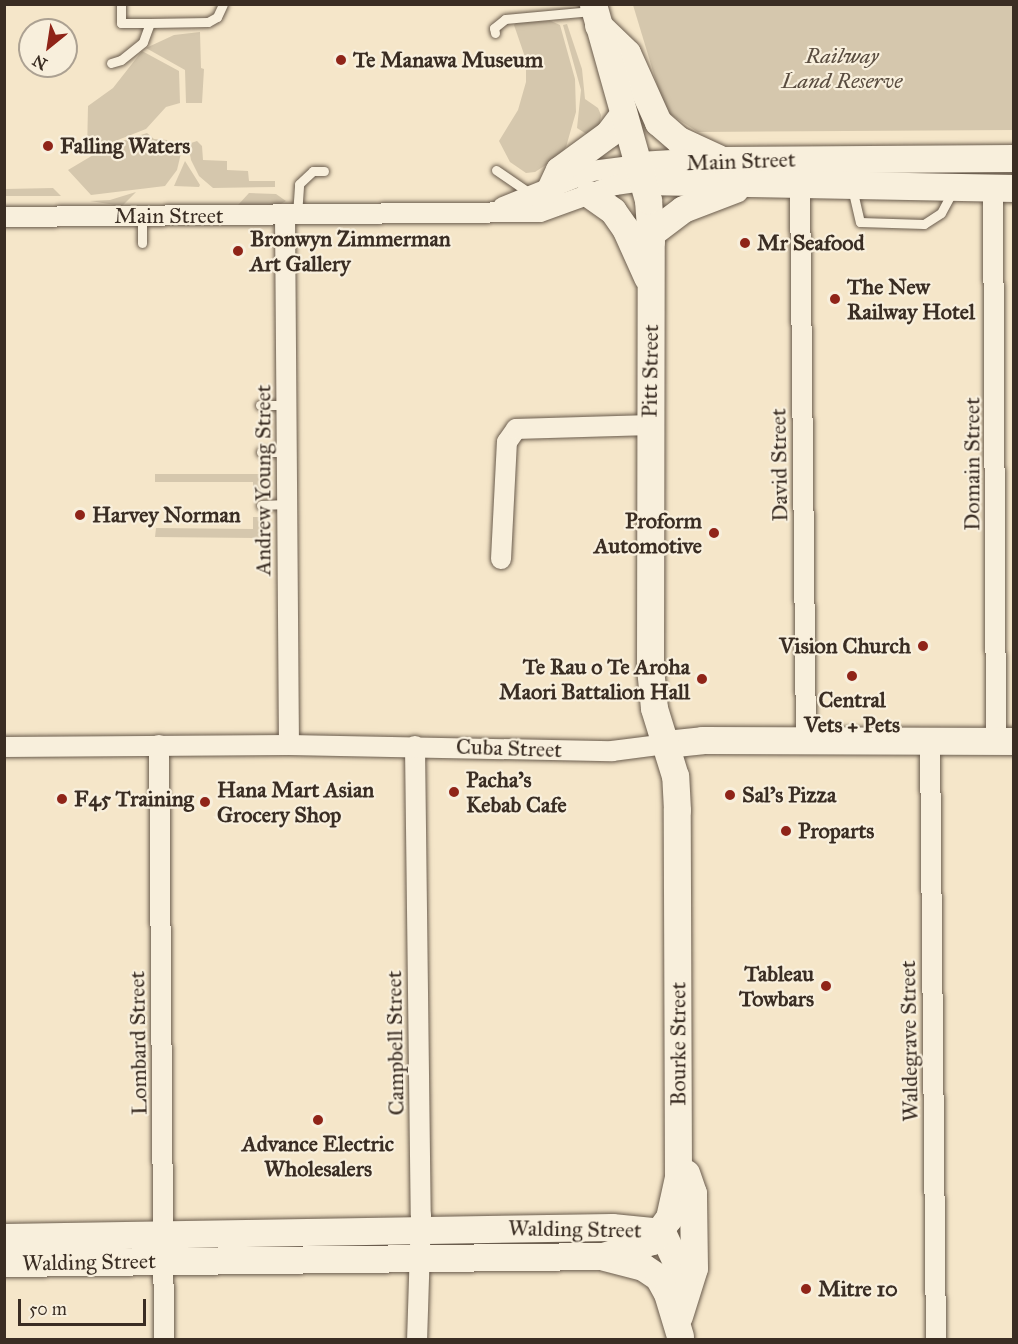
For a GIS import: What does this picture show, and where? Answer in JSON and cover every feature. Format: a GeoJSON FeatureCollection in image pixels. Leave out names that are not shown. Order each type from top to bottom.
{"type":"FeatureCollection","features":[{"type":"Feature","properties":{"kind":"main road","name":"Pitt Street"},"geometry":{"type":"LineString","coordinates":[[595,13],[641,173],[650,234],[650,668],[654,708],[666,744]]}},
{"type":"Feature","properties":{"kind":"main road"},"geometry":{"type":"LineString","coordinates":[[595,13],[627,53],[658,122],[679,140],[722,160]]}},
{"type":"Feature","properties":{"kind":"main road"},"geometry":{"type":"LineString","coordinates":[[542,192],[559,171],[608,134],[623,114]]}},
{"type":"Feature","properties":{"kind":"main road","name":"Main Street"},"geometry":{"type":"LineString","coordinates":[[641,173],[722,160],[1014,158]]}},
{"type":"Feature","properties":{"kind":"main road","name":"Main Street"},"geometry":{"type":"LineString","coordinates":[[641,173],[801,186],[1004,188]]}},
{"type":"Feature","properties":{"kind":"main road"},"geometry":{"type":"LineString","coordinates":[[650,234],[683,209],[753,182]]}},
{"type":"Feature","properties":{"kind":"main road"},"geometry":{"type":"LineString","coordinates":[[589,194],[613,212],[625,228],[651,286]]}},
{"type":"Feature","properties":{"kind":"main road","name":"Cuba Street"},"geometry":{"type":"LineString","coordinates":[[666,744],[1005,741]]}},
{"type":"Feature","properties":{"kind":"main road","name":"Bourke Street"},"geometry":{"type":"LineString","coordinates":[[662,1232],[675,1201],[678,1146],[677,810],[675,777],[666,744]]}},
{"type":"Feature","properties":{"kind":"main road"},"geometry":{"type":"LineString","coordinates":[[678,1146],[693,1193],[694,1268],[679,1331]]}},
{"type":"Feature","properties":{"kind":"main road","name":"Walding Street"},"geometry":{"type":"LineString","coordinates":[[4,1237],[421,1228],[639,1227],[662,1232]]}},
{"type":"Feature","properties":{"kind":"main road"},"geometry":{"type":"LineString","coordinates":[[662,1232],[678,1267],[679,1331]]}},
{"type":"Feature","properties":{"kind":"main road","name":"Walding Street"},"geometry":{"type":"LineString","coordinates":[[4,1263],[419,1256],[603,1256],[638,1247],[662,1232]]}},
{"type":"Feature","properties":{"kind":"main road"},"geometry":{"type":"LineString","coordinates":[[603,1256],[643,1267],[658,1277],[667,1293],[679,1331]]}},
{"type":"Feature","properties":{"kind":"street","name":"Main Street"},"geometry":{"type":"LineString","coordinates":[[477,213],[542,192],[592,171],[641,173]]}},
{"type":"Feature","properties":{"kind":"street","name":"Main Street"},"geometry":{"type":"LineString","coordinates":[[4,217],[540,212],[641,173]]}},
{"type":"Feature","properties":{"kind":"street","name":"David Street"},"geometry":{"type":"LineString","coordinates":[[801,186],[806,742]]}},
{"type":"Feature","properties":{"kind":"street","name":"Domain Street"},"geometry":{"type":"LineString","coordinates":[[1004,188],[1005,741]]}},
{"type":"Feature","properties":{"kind":"street","name":"Andrew Young Street"},"geometry":{"type":"LineString","coordinates":[[289,745],[286,405],[291,215]]}},
{"type":"Feature","properties":{"kind":"street"},"geometry":{"type":"LineString","coordinates":[[501,559],[507,442],[516,429],[650,426]]}},
{"type":"Feature","properties":{"kind":"street","name":"Waldegrave Street"},"geometry":{"type":"LineString","coordinates":[[930,741],[936,1340]]}},
{"type":"Feature","properties":{"kind":"street","name":"Cuba Street"},"geometry":{"type":"LineString","coordinates":[[4,747],[289,745],[612,751],[666,744]]}},
{"type":"Feature","properties":{"kind":"street","name":"Lombard Street"},"geometry":{"type":"LineString","coordinates":[[159,745],[165,1234],[164,1340]]}},
{"type":"Feature","properties":{"kind":"street","name":"Campbell Street"},"geometry":{"type":"LineString","coordinates":[[415,746],[421,1228],[417,1340]]}},
{"type":"Feature","properties":{"kind":"lane"},"geometry":{"type":"LineString","coordinates":[[121,4],[121,23],[208,22],[217,17],[223,4]]}},
{"type":"Feature","properties":{"kind":"lane"},"geometry":{"type":"LineString","coordinates":[[495,33],[494,28],[505,19],[595,13]]}},
{"type":"Feature","properties":{"kind":"lane"},"geometry":{"type":"LineString","coordinates":[[111,63],[121,60],[143,42],[150,23]]}},
{"type":"Feature","properties":{"kind":"lane"},"geometry":{"type":"LineString","coordinates":[[496,170],[542,192]]}},
{"type":"Feature","properties":{"kind":"lane"},"geometry":{"type":"LineString","coordinates":[[291,215],[299,184],[313,171],[324,171]]}},
{"type":"Feature","properties":{"kind":"lane"},"geometry":{"type":"LineString","coordinates":[[852,187],[860,222],[924,224],[941,213],[954,188]]}},
{"type":"Feature","properties":{"kind":"lane"},"geometry":{"type":"LineString","coordinates":[[142,216],[142,243]]}},
{"type":"Feature","properties":{"kind":"lane"},"geometry":{"type":"LineString","coordinates":[[260,405],[286,405]]}},
{"type":"Feature","properties":{"kind":"lane"},"geometry":{"type":"LineString","coordinates":[[261,452],[286,452]]}},
{"type":"Feature","properties":{"kind":"lane"},"geometry":{"type":"LineString","coordinates":[[261,505],[287,504]]}},
{"type":"Feature","properties":{"kind":"green space","name":"Railway Land Reserve"},"geometry":{"type":"Polygon","coordinates":[[[633,5],[1013,5],[1013,130],[698,132],[665,111],[633,5]]]}},
{"type":"Feature","properties":{"kind":"green space"},"geometry":{"type":"Polygon","coordinates":[[[551,21],[560,25],[575,79],[576,112],[566,147],[558,157],[535,172],[526,173],[510,162],[499,141],[518,110],[526,82],[526,60],[514,25],[516,22],[551,21]]]}},
{"type":"Feature","properties":{"kind":"green space"},"geometry":{"type":"Polygon","coordinates":[[[567,24],[582,69],[585,99],[598,108],[601,115],[600,123],[588,135],[577,128],[581,90],[563,25],[567,24]]]}},
{"type":"Feature","properties":{"kind":"green space"},"geometry":{"type":"Polygon","coordinates":[[[200,32],[201,68],[204,69],[202,103],[186,103],[185,70],[146,48],[174,35],[200,32]]]}},
{"type":"Feature","properties":{"kind":"green space"},"geometry":{"type":"Polygon","coordinates":[[[142,51],[179,71],[180,103],[166,107],[146,129],[87,152],[88,106],[113,88],[142,51]]]}},
{"type":"Feature","properties":{"kind":"green space"},"geometry":{"type":"Polygon","coordinates":[[[147,133],[154,139],[167,140],[168,149],[182,149],[177,170],[165,186],[91,195],[68,170],[110,145],[147,133]]]}},
{"type":"Feature","properties":{"kind":"green space"},"geometry":{"type":"Polygon","coordinates":[[[197,141],[202,146],[203,160],[227,161],[227,170],[248,171],[249,181],[275,181],[275,187],[213,188],[199,176],[191,160],[188,144],[197,141]]]}},
{"type":"Feature","properties":{"kind":"green space"},"geometry":{"type":"Polygon","coordinates":[[[185,161],[200,185],[199,187],[174,186],[185,161]]]}},
{"type":"Feature","properties":{"kind":"green space"},"geometry":{"type":"Polygon","coordinates":[[[53,188],[61,196],[5,196],[5,189],[53,188]]]}},
{"type":"Feature","properties":{"kind":"green space"},"geometry":{"type":"Polygon","coordinates":[[[136,192],[122,206],[90,201],[110,200],[136,192]]]}},
{"type":"Feature","properties":{"kind":"green space"},"geometry":{"type":"Polygon","coordinates":[[[249,193],[276,194],[286,201],[279,205],[238,205],[249,193]]]}},
{"type":"Feature","properties":{"kind":"green space"},"geometry":{"type":"Polygon","coordinates":[[[155,474],[261,474],[261,494],[253,494],[253,482],[155,482],[155,474]]]}},
{"type":"Feature","properties":{"kind":"green space"},"geometry":{"type":"Polygon","coordinates":[[[253,517],[260,517],[260,538],[155,537],[156,528],[253,529],[253,517]]]}},
{"type":"Feature","properties":{"kind":"place","name":"Te Manawa Museum"},"geometry":{"type":"Point","coordinates":[341,60]}},
{"type":"Feature","properties":{"kind":"place","name":"Falling Waters"},"geometry":{"type":"Point","coordinates":[48,146]}},
{"type":"Feature","properties":{"kind":"place","name":"Mr Seafood"},"geometry":{"type":"Point","coordinates":[745,243]}},
{"type":"Feature","properties":{"kind":"place","name":"Bronwyn Zimmerman Art Gallery"},"geometry":{"type":"Point","coordinates":[238,251]}},
{"type":"Feature","properties":{"kind":"place","name":"The New Railway Hotel"},"geometry":{"type":"Point","coordinates":[835,299]}},
{"type":"Feature","properties":{"kind":"place","name":"Harvey Norman"},"geometry":{"type":"Point","coordinates":[80,515]}},
{"type":"Feature","properties":{"kind":"place","name":"Proform Automotive"},"geometry":{"type":"Point","coordinates":[714,533]}},
{"type":"Feature","properties":{"kind":"place","name":"Vision Church"},"geometry":{"type":"Point","coordinates":[923,646]}},
{"type":"Feature","properties":{"kind":"place","name":"Central Vets + Pets"},"geometry":{"type":"Point","coordinates":[852,676]}},
{"type":"Feature","properties":{"kind":"place","name":"Te Rau o Te Aroha Maori Battalion Hall"},"geometry":{"type":"Point","coordinates":[702,679]}},
{"type":"Feature","properties":{"kind":"place","name":"Pacha's Kebab Cafe"},"geometry":{"type":"Point","coordinates":[454,792]}},
{"type":"Feature","properties":{"kind":"place","name":"Sal's Pizza"},"geometry":{"type":"Point","coordinates":[730,795]}},
{"type":"Feature","properties":{"kind":"place","name":"F45 Training"},"geometry":{"type":"Point","coordinates":[62,799]}},
{"type":"Feature","properties":{"kind":"place","name":"Hana Mart Asian Grocery Shop"},"geometry":{"type":"Point","coordinates":[205,802]}},
{"type":"Feature","properties":{"kind":"place","name":"Proparts"},"geometry":{"type":"Point","coordinates":[786,831]}},
{"type":"Feature","properties":{"kind":"place","name":"Tableau Towbars"},"geometry":{"type":"Point","coordinates":[826,986]}},
{"type":"Feature","properties":{"kind":"place","name":"Advance Electric Wholesalers"},"geometry":{"type":"Point","coordinates":[318,1120]}},
{"type":"Feature","properties":{"kind":"place","name":"Mitre 10"},"geometry":{"type":"Point","coordinates":[806,1289]}}]}
